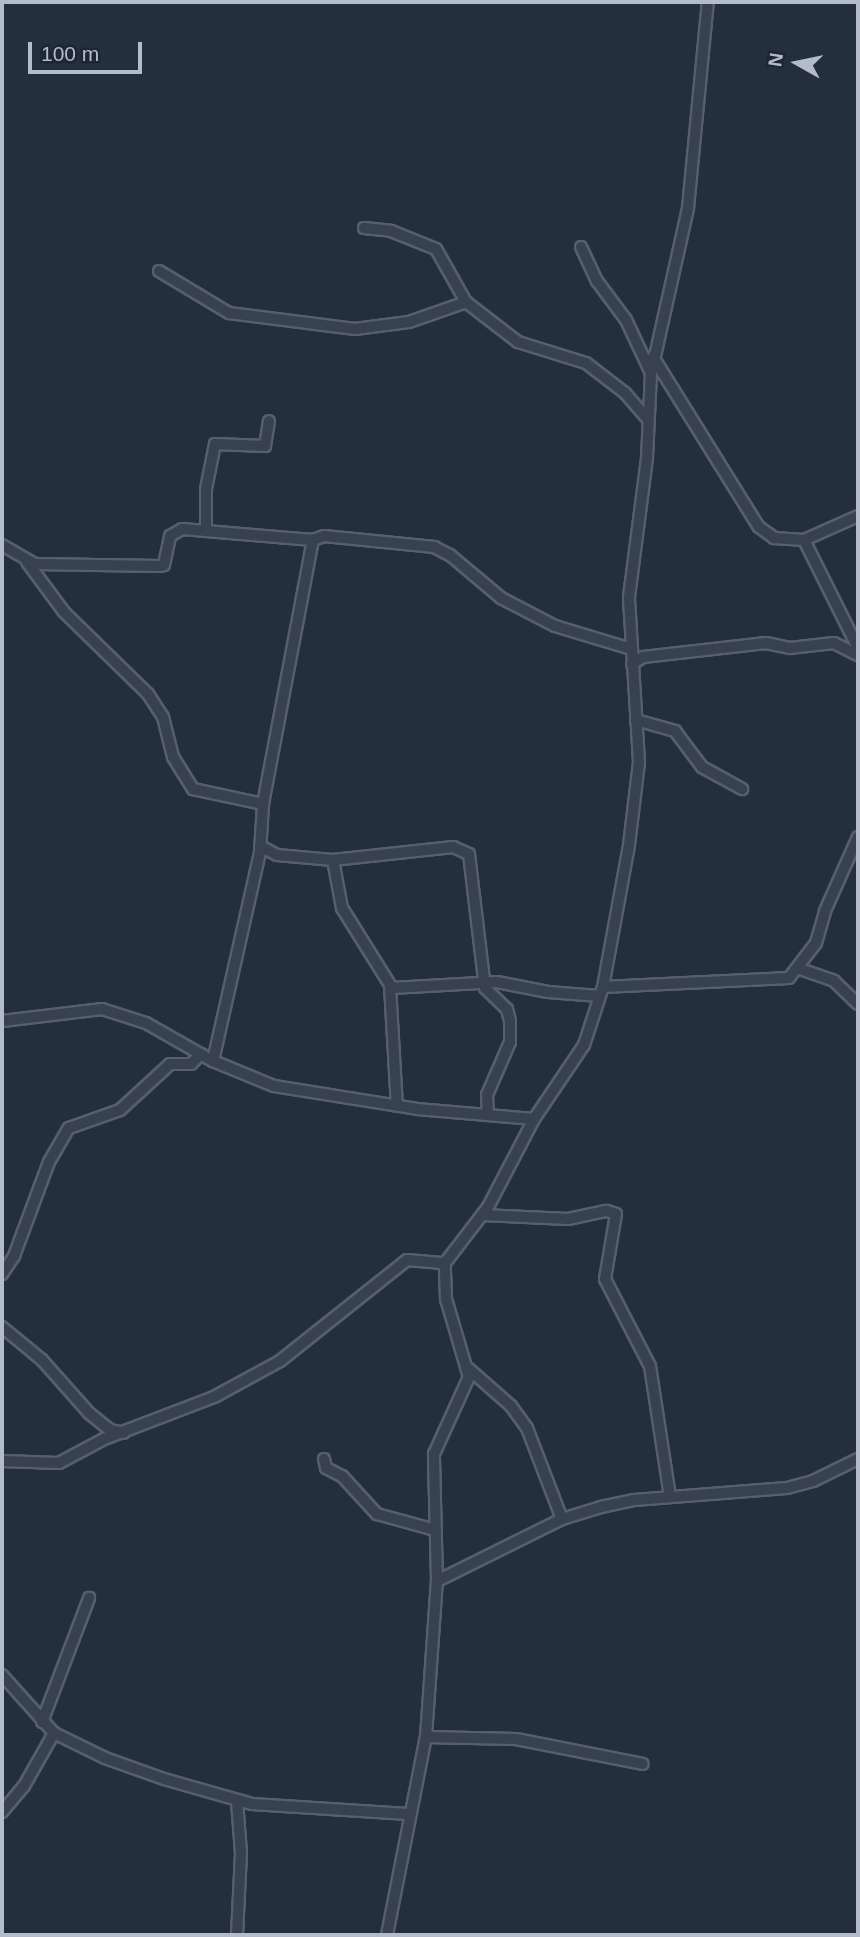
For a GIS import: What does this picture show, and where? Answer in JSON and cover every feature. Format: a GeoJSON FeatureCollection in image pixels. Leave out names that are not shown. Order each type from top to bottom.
{"type":"FeatureCollection","features":[{"type":"Feature","properties":{"kind":"street"},"geometry":{"type":"LineString","coordinates":[[387,1935],[408,1814],[426,1737],[437,1581],[434,1454],[467,1385],[469,1369],[446,1299],[445,1264],[483,1214],[534,1119],[584,1045],[601,991],[636,796],[636,720],[629,597],[645,472],[653,357],[678,268],[688,208],[708,2]]}},
{"type":"Feature","properties":{"kind":"street"},"geometry":{"type":"LineString","coordinates":[[363,228],[391,231],[436,249],[467,302],[518,342],[586,363],[625,393],[647,418]]}},
{"type":"Feature","properties":{"kind":"street"},"geometry":{"type":"LineString","coordinates":[[581,247],[597,281],[626,320],[651,374]]}},
{"type":"Feature","properties":{"kind":"street"},"geometry":{"type":"LineString","coordinates":[[159,271],[229,313],[355,329],[409,322],[467,302]]}},
{"type":"Feature","properties":{"kind":"street"},"geometry":{"type":"LineString","coordinates":[[653,357],[759,527],[774,538],[804,540],[858,516]]}},
{"type":"Feature","properties":{"kind":"street"},"geometry":{"type":"LineString","coordinates":[[206,530],[206,489],[215,444],[265,446],[270,421]]}},
{"type":"Feature","properties":{"kind":"street"},"geometry":{"type":"LineString","coordinates":[[27,562],[160,566],[164,565],[174,533],[206,530],[313,540],[324,536],[441,549],[500,598],[555,626],[631,649]]}},
{"type":"Feature","properties":{"kind":"street"},"geometry":{"type":"LineString","coordinates":[[213,1061],[260,846],[263,804],[313,540]]}},
{"type":"Feature","properties":{"kind":"street"},"geometry":{"type":"LineString","coordinates":[[804,540],[858,648]]}},
{"type":"Feature","properties":{"kind":"street"},"geometry":{"type":"LineString","coordinates":[[2,545],[27,562],[64,612],[148,694],[163,718],[173,757],[193,789],[263,804]]}},
{"type":"Feature","properties":{"kind":"street"},"geometry":{"type":"LineString","coordinates":[[632,664],[643,657],[766,643],[790,648],[834,643],[858,655]]}},
{"type":"Feature","properties":{"kind":"street"},"geometry":{"type":"LineString","coordinates":[[636,720],[676,731],[702,767],[742,789]]}},
{"type":"Feature","properties":{"kind":"street"},"geometry":{"type":"LineString","coordinates":[[390,986],[485,983],[601,991],[777,981],[800,969],[820,936],[825,911],[858,837]]}},
{"type":"Feature","properties":{"kind":"street"},"geometry":{"type":"LineString","coordinates":[[260,846],[277,855],[333,860],[406,850],[466,849],[472,866],[474,920],[485,983],[490,995],[507,1009],[510,1021],[510,1041],[487,1095],[488,1114]]}},
{"type":"Feature","properties":{"kind":"street"},"geometry":{"type":"LineString","coordinates":[[333,860],[342,908],[390,986],[397,1106]]}},
{"type":"Feature","properties":{"kind":"street"},"geometry":{"type":"LineString","coordinates":[[800,969],[834,981],[858,1004]]}},
{"type":"Feature","properties":{"kind":"street"},"geometry":{"type":"LineString","coordinates":[[2,1021],[102,1009],[146,1023],[213,1061],[274,1086],[397,1106],[534,1119]]}},
{"type":"Feature","properties":{"kind":"street"},"geometry":{"type":"LineString","coordinates":[[2,1273],[14,1256],[49,1162],[69,1128],[120,1110],[170,1064],[191,1064],[201,1054]]}},
{"type":"Feature","properties":{"kind":"street"},"geometry":{"type":"LineString","coordinates":[[483,1214],[568,1219],[607,1211],[616,1214],[605,1279],[650,1366],[670,1496]]}},
{"type":"Feature","properties":{"kind":"street"},"geometry":{"type":"LineString","coordinates":[[2,1461],[59,1463],[96,1443],[130,1433],[226,1391],[280,1361],[407,1260],[445,1264]]}},
{"type":"Feature","properties":{"kind":"street"},"geometry":{"type":"LineString","coordinates":[[2,1327],[43,1360],[89,1413],[110,1430],[130,1433]]}},
{"type":"Feature","properties":{"kind":"street"},"geometry":{"type":"LineString","coordinates":[[469,1369],[511,1406],[527,1428],[562,1519]]}},
{"type":"Feature","properties":{"kind":"street"},"geometry":{"type":"LineString","coordinates":[[324,1459],[326,1468],[342,1476],[377,1514],[435,1530]]}},
{"type":"Feature","properties":{"kind":"street"},"geometry":{"type":"LineString","coordinates":[[437,1581],[562,1519],[612,1504],[670,1496],[726,1496],[787,1488],[821,1478],[858,1459]]}},
{"type":"Feature","properties":{"kind":"street"},"geometry":{"type":"LineString","coordinates":[[42,1722],[89,1598]]}},
{"type":"Feature","properties":{"kind":"street"},"geometry":{"type":"LineString","coordinates":[[2,1675],[54,1733],[105,1758],[237,1801],[408,1814]]}},
{"type":"Feature","properties":{"kind":"street"},"geometry":{"type":"LineString","coordinates":[[2,1812],[24,1786],[54,1733]]}},
{"type":"Feature","properties":{"kind":"street"},"geometry":{"type":"LineString","coordinates":[[426,1737],[516,1739],[643,1764]]}},
{"type":"Feature","properties":{"kind":"street"},"geometry":{"type":"LineString","coordinates":[[237,1801],[241,1853],[237,1935]]}}]}
